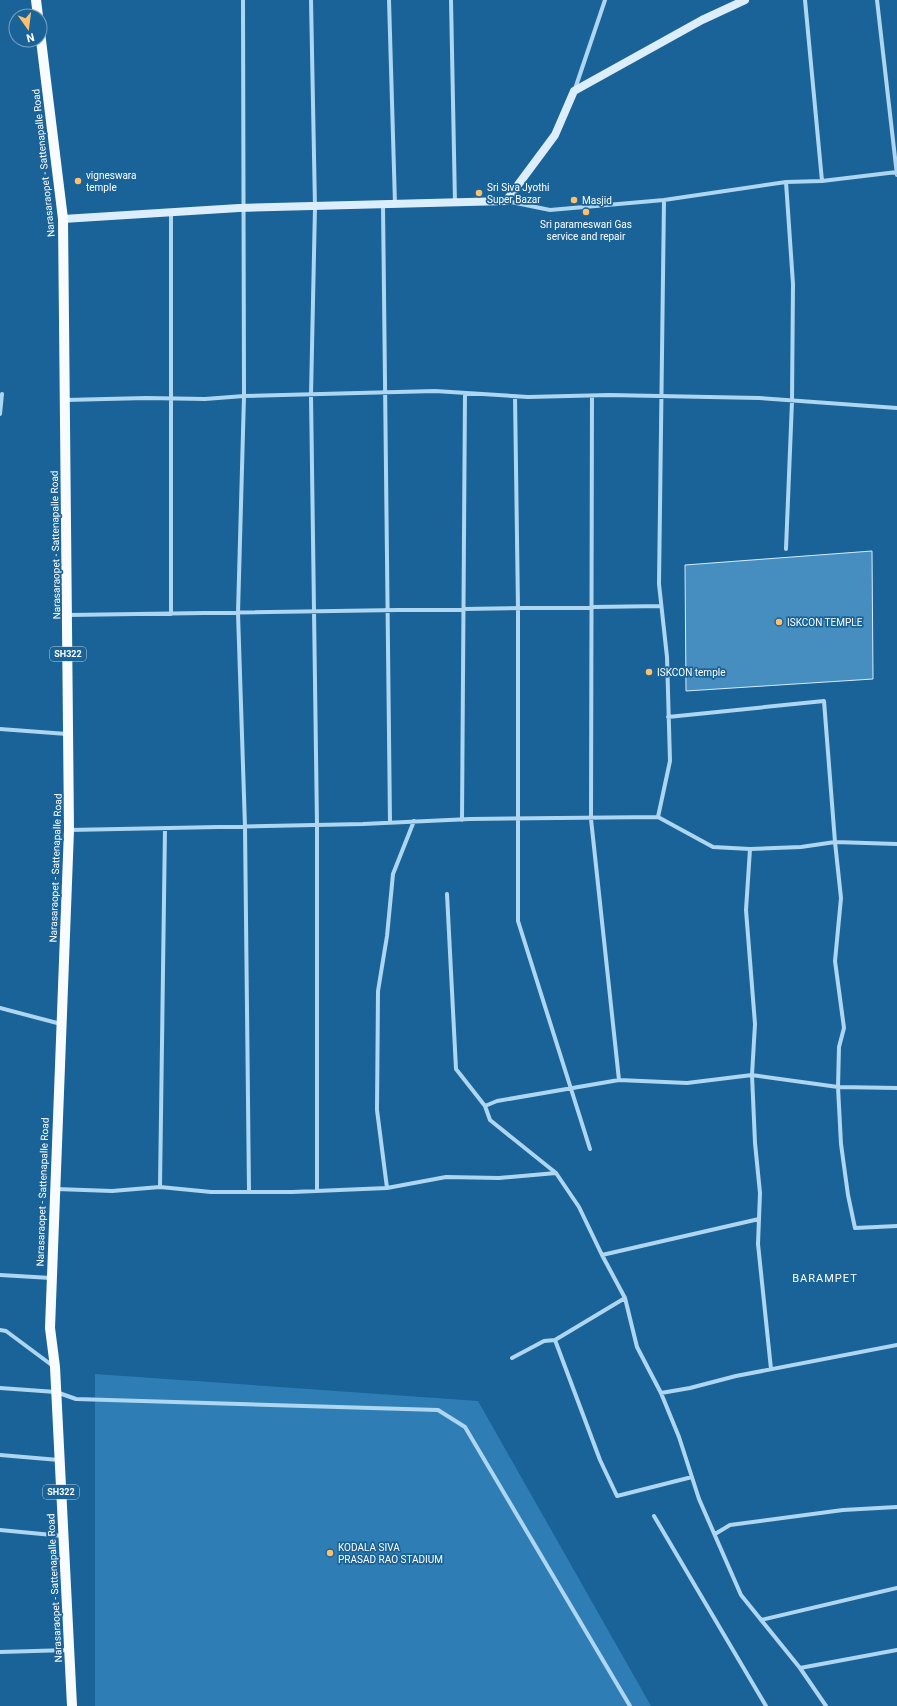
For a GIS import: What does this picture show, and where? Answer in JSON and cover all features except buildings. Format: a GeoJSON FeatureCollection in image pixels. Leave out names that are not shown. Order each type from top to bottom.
{"type":"FeatureCollection","features":[{"type":"Feature","properties":{"kind":"main road","name":"Narasaraopet - Sattenapalle Road"},"geometry":{"type":"LineString","coordinates":[[42,48],[63,219],[69,830],[54,1189],[50,1328],[55,1367],[72,1706]]}},
{"type":"Feature","properties":{"kind":"street"},"geometry":{"type":"LineString","coordinates":[[243,0],[244,396],[238,613],[245,827],[249,1191]]}},
{"type":"Feature","properties":{"kind":"street"},"geometry":{"type":"LineString","coordinates":[[311,0],[315,207],[311,395],[317,825],[317,1191]]}},
{"type":"Feature","properties":{"kind":"street"},"geometry":{"type":"LineString","coordinates":[[389,0],[395,204]]}},
{"type":"Feature","properties":{"kind":"street"},"geometry":{"type":"LineString","coordinates":[[451,0],[456,203]]}},
{"type":"Feature","properties":{"kind":"street"},"geometry":{"type":"LineString","coordinates":[[506,201],[555,135],[574,91],[605,0]]}},
{"type":"Feature","properties":{"kind":"street"},"geometry":{"type":"LineString","coordinates":[[574,91],[702,20],[745,0]]}},
{"type":"Feature","properties":{"kind":"street"},"geometry":{"type":"LineString","coordinates":[[805,0],[822,181]]}},
{"type":"Feature","properties":{"kind":"street"},"geometry":{"type":"LineString","coordinates":[[877,0],[897,176]]}},
{"type":"Feature","properties":{"kind":"street"},"geometry":{"type":"LineString","coordinates":[[63,219],[171,211],[243,208],[506,201],[550,210],[664,200],[786,182],[822,181],[897,172]]}},
{"type":"Feature","properties":{"kind":"street"},"geometry":{"type":"LineString","coordinates":[[786,182],[793,284],[792,401],[786,549]]}},
{"type":"Feature","properties":{"kind":"street"},"geometry":{"type":"LineString","coordinates":[[658,817],[670,761],[667,657],[659,584],[663,422],[661,396],[664,200]]}},
{"type":"Feature","properties":{"kind":"street"},"geometry":{"type":"LineString","coordinates":[[384,205],[384,392],[389,610],[390,822]]}},
{"type":"Feature","properties":{"kind":"street"},"geometry":{"type":"LineString","coordinates":[[171,211],[171,614]]}},
{"type":"Feature","properties":{"kind":"street"},"geometry":{"type":"LineString","coordinates":[[65,400],[171,398],[205,399],[244,396],[435,391],[515,396],[661,396],[792,401],[897,408]]}},
{"type":"Feature","properties":{"kind":"street"},"geometry":{"type":"LineString","coordinates":[[462,820],[465,609],[465,393]]}},
{"type":"Feature","properties":{"kind":"street"},"geometry":{"type":"LineString","coordinates":[[0,414],[2,394]]}},
{"type":"Feature","properties":{"kind":"street"},"geometry":{"type":"LineString","coordinates":[[515,396],[518,608],[518,921],[572,1087],[590,1149]]}},
{"type":"Feature","properties":{"kind":"street"},"geometry":{"type":"LineString","coordinates":[[592,396],[593,607],[591,819],[619,1080]]}},
{"type":"Feature","properties":{"kind":"street"},"geometry":{"type":"LineString","coordinates":[[67,615],[662,606]]}},
{"type":"Feature","properties":{"kind":"street"},"geometry":{"type":"LineString","coordinates":[[668,717],[824,701],[841,898],[835,961],[844,1028],[840,1047],[838,1087],[841,1144],[848,1195],[855,1228],[897,1226]]}},
{"type":"Feature","properties":{"kind":"street"},"geometry":{"type":"LineString","coordinates":[[0,729],[68,734]]}},
{"type":"Feature","properties":{"kind":"street"},"geometry":{"type":"LineString","coordinates":[[69,830],[245,827],[414,821],[658,817],[713,847],[750,849],[801,847],[835,842],[897,844]]}},
{"type":"Feature","properties":{"kind":"street"},"geometry":{"type":"LineString","coordinates":[[388,1188],[377,1110],[378,991],[387,936],[393,874],[414,821]]}},
{"type":"Feature","properties":{"kind":"street"},"geometry":{"type":"LineString","coordinates":[[160,1187],[165,828]]}},
{"type":"Feature","properties":{"kind":"street"},"geometry":{"type":"LineString","coordinates":[[750,849],[746,910],[755,1024],[752,1075],[755,1143],[760,1193],[758,1244],[771,1369]]}},
{"type":"Feature","properties":{"kind":"street"},"geometry":{"type":"LineString","coordinates":[[447,894],[456,1069],[485,1106],[490,1120],[556,1173],[579,1207],[625,1298],[637,1347],[661,1393],[679,1437],[699,1499],[742,1595],[800,1668],[826,1706]]}},
{"type":"Feature","properties":{"kind":"street"},"geometry":{"type":"LineString","coordinates":[[0,1008],[61,1024]]}},
{"type":"Feature","properties":{"kind":"street"},"geometry":{"type":"LineString","coordinates":[[485,1106],[497,1101],[619,1080],[686,1083],[752,1075],[838,1087],[897,1088]]}},
{"type":"Feature","properties":{"kind":"street"},"geometry":{"type":"LineString","coordinates":[[54,1189],[112,1191],[160,1187],[211,1192],[317,1191],[388,1188],[446,1177],[499,1178],[556,1173]]}},
{"type":"Feature","properties":{"kind":"street"},"geometry":{"type":"LineString","coordinates":[[602,1254],[759,1219]]}},
{"type":"Feature","properties":{"kind":"street"},"geometry":{"type":"LineString","coordinates":[[0,1275],[51,1278]]}},
{"type":"Feature","properties":{"kind":"street"},"geometry":{"type":"LineString","coordinates":[[512,1358],[544,1341],[555,1340],[625,1298]]}},
{"type":"Feature","properties":{"kind":"street"},"geometry":{"type":"LineString","coordinates":[[0,1330],[6,1331],[55,1367]]}},
{"type":"Feature","properties":{"kind":"street"},"geometry":{"type":"LineString","coordinates":[[555,1340],[600,1460],[617,1496],[692,1477]]}},
{"type":"Feature","properties":{"kind":"street"},"geometry":{"type":"LineString","coordinates":[[661,1393],[771,1369],[897,1345]]}},
{"type":"Feature","properties":{"kind":"street"},"geometry":{"type":"LineString","coordinates":[[0,1388],[56,1392],[76,1399],[438,1410],[465,1427],[630,1706]]}},
{"type":"Feature","properties":{"kind":"street"},"geometry":{"type":"LineString","coordinates":[[0,1455],[59,1460]]}},
{"type":"Feature","properties":{"kind":"street"},"geometry":{"type":"LineString","coordinates":[[715,1534],[730,1525],[843,1510],[897,1507]]}},
{"type":"Feature","properties":{"kind":"street"},"geometry":{"type":"LineString","coordinates":[[654,1516],[766,1706]]}},
{"type":"Feature","properties":{"kind":"street"},"geometry":{"type":"LineString","coordinates":[[0,1530],[63,1536]]}},
{"type":"Feature","properties":{"kind":"street"},"geometry":{"type":"LineString","coordinates":[[761,1620],[897,1588]]}},
{"type":"Feature","properties":{"kind":"street"},"geometry":{"type":"LineString","coordinates":[[0,1652],[69,1650]]}},
{"type":"Feature","properties":{"kind":"street"},"geometry":{"type":"LineString","coordinates":[[800,1668],[897,1650]]}},
{"type":"Feature","properties":{"kind":"shaded area","name":"KODALA SIVA PRASAD RAO STADIUM"},"geometry":{"type":"Polygon","coordinates":[[[95,1374],[478,1401],[651,1706],[95,1706],[95,1374]]]}},
{"type":"Feature","properties":{"kind":"place","name":"vigneswara temple"},"geometry":{"type":"Point","coordinates":[78,181]}},
{"type":"Feature","properties":{"kind":"place","name":"Sri Siva Jyothi Super Bazar"},"geometry":{"type":"Point","coordinates":[479,193]}},
{"type":"Feature","properties":{"kind":"place","name":"Masjid"},"geometry":{"type":"Point","coordinates":[574,200]}},
{"type":"Feature","properties":{"kind":"place","name":"Sri parameswari Gas service and repair"},"geometry":{"type":"Point","coordinates":[586,212]}},
{"type":"Feature","properties":{"kind":"place","name":"ISKCON TEMPLE"},"geometry":{"type":"Point","coordinates":[779,622]}},
{"type":"Feature","properties":{"kind":"place","name":"ISKCON temple"},"geometry":{"type":"Point","coordinates":[649,672]}},
{"type":"Feature","properties":{"kind":"place","name":"KODALA SIVA PRASAD RAO STADIUM"},"geometry":{"type":"Point","coordinates":[330,1553]}},
{"type":"Feature","properties":{"kind":"district","name":"BARAMPET"},"geometry":{"type":"Point","coordinates":[825,1278]}}]}
